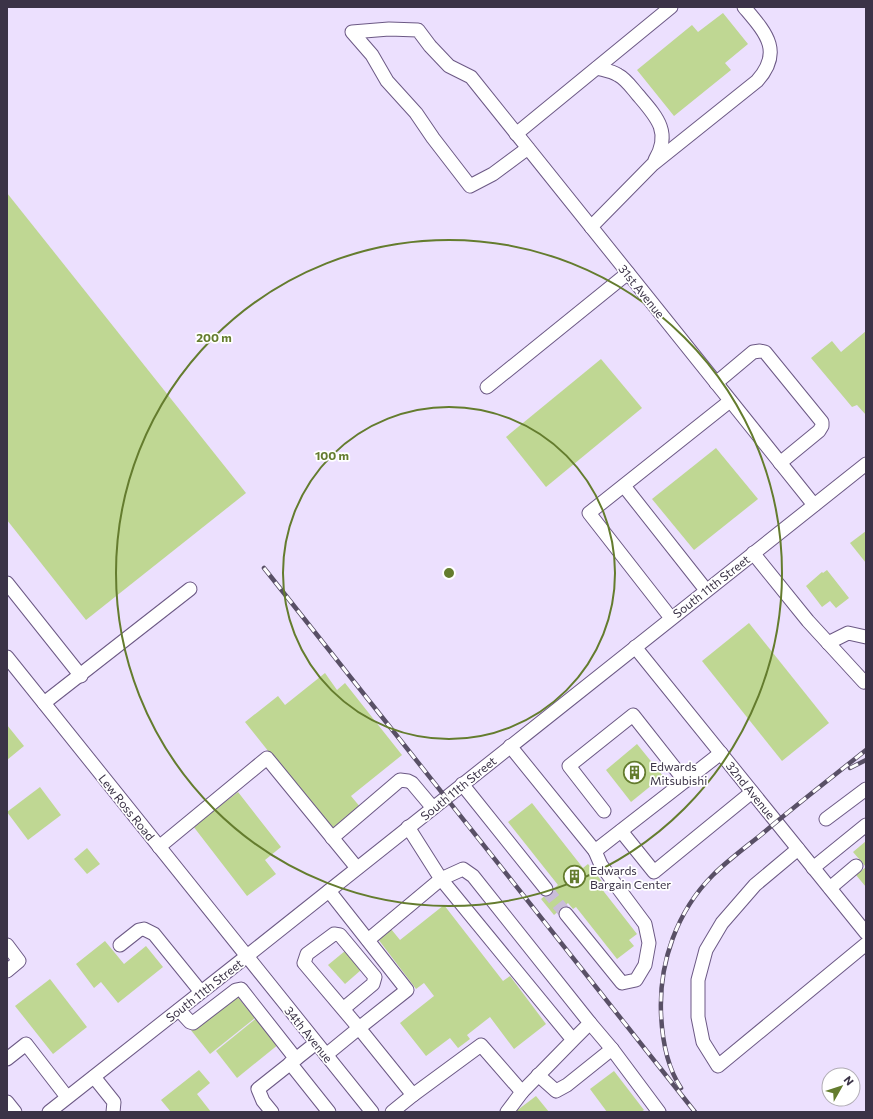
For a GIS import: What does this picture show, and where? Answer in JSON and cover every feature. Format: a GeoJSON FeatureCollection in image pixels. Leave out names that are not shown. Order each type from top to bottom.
{"type":"FeatureCollection","features":[{"type":"Feature","properties":{"kind":"street"},"geometry":{"type":"LineString","coordinates":[[516,134],[671,7]]}},
{"type":"Feature","properties":{"kind":"street"},"geometry":{"type":"LineString","coordinates":[[591,227],[652,165],[757,81],[765,72],[769,62],[770,52],[768,38],[744,7]]}},
{"type":"Feature","properties":{"kind":"street","name":"31st Avenue"},"geometry":{"type":"LineString","coordinates":[[528,148],[493,174],[470,186],[433,138],[416,113],[387,81],[372,55],[352,32],[389,29],[418,30],[430,46],[449,66],[471,77],[516,134],[528,148],[591,227],[628,274],[814,505]]}},
{"type":"Feature","properties":{"kind":"street"},"geometry":{"type":"LineString","coordinates":[[597,68],[617,74],[625,80],[653,112],[660,124],[662,134],[661,151],[652,165]]}},
{"type":"Feature","properties":{"kind":"street"},"geometry":{"type":"LineString","coordinates":[[487,387],[628,274]]}},
{"type":"Feature","properties":{"kind":"street"},"geometry":{"type":"LineString","coordinates":[[716,383],[753,352],[765,352],[822,422],[822,426],[819,431],[780,463]]}},
{"type":"Feature","properties":{"kind":"street"},"geometry":{"type":"LineString","coordinates":[[671,618],[590,513],[730,401]]}},
{"type":"Feature","properties":{"kind":"street","name":"South 11th Street"},"geometry":{"type":"LineString","coordinates":[[49,1112],[706,590],[814,505],[865,468]]}},
{"type":"Feature","properties":{"kind":"street"},"geometry":{"type":"LineString","coordinates":[[624,486],[706,590]]}},
{"type":"Feature","properties":{"kind":"street"},"geometry":{"type":"LineString","coordinates":[[754,553],[808,621],[864,682],[866,681]]}},
{"type":"Feature","properties":{"kind":"street"},"geometry":{"type":"LineString","coordinates":[[7,582],[80,676]]}},
{"type":"Feature","properties":{"kind":"street"},"geometry":{"type":"LineString","coordinates":[[44,703],[190,589]]}},
{"type":"Feature","properties":{"kind":"street"},"geometry":{"type":"LineString","coordinates":[[828,643],[848,632],[866,637]]}},
{"type":"Feature","properties":{"kind":"street","name":"32nd Avenue"},"geometry":{"type":"LineString","coordinates":[[635,647],[813,868],[863,924]]}},
{"type":"Feature","properties":{"kind":"street","name":"Lew Ross Road"},"geometry":{"type":"LineString","coordinates":[[7,657],[247,956]]}},
{"type":"Feature","properties":{"kind":"street"},"geometry":{"type":"LineString","coordinates":[[604,811],[569,766],[633,715],[685,781]]}},
{"type":"Feature","properties":{"kind":"street"},"geometry":{"type":"LineString","coordinates":[[510,746],[595,851],[601,865],[646,924],[649,943],[645,965],[636,980],[622,983],[566,914]]}},
{"type":"Feature","properties":{"kind":"street"},"geometry":{"type":"LineString","coordinates":[[595,851],[720,753]]}},
{"type":"Feature","properties":{"kind":"street"},"geometry":{"type":"LineString","coordinates":[[159,846],[267,758],[357,868]]}},
{"type":"Feature","properties":{"kind":"street"},"geometry":{"type":"LineString","coordinates":[[332,838],[400,780],[412,783],[433,808]]}},
{"type":"Feature","properties":{"kind":"street"},"geometry":{"type":"LineString","coordinates":[[462,784],[546,889]]}},
{"type":"Feature","properties":{"kind":"street"},"geometry":{"type":"LineString","coordinates":[[826,819],[866,789]]}},
{"type":"Feature","properties":{"kind":"street"},"geometry":{"type":"LineString","coordinates":[[621,831],[654,872],[752,792]]}},
{"type":"Feature","properties":{"kind":"street"},"geometry":{"type":"LineString","coordinates":[[813,868],[866,825]]}},
{"type":"Feature","properties":{"kind":"street"},"geometry":{"type":"LineString","coordinates":[[408,828],[441,880],[564,1030],[574,1040]]}},
{"type":"Feature","properties":{"kind":"street"},"geometry":{"type":"LineString","coordinates":[[798,849],[755,885],[722,923],[706,950],[698,980],[698,1017],[704,1042],[718,1066],[866,944]]}},
{"type":"Feature","properties":{"kind":"street"},"geometry":{"type":"LineString","coordinates":[[830,888],[856,866]]}},
{"type":"Feature","properties":{"kind":"street"},"geometry":{"type":"LineString","coordinates":[[368,940],[441,880],[463,869],[473,876],[612,1050],[659,1112]]}},
{"type":"Feature","properties":{"kind":"street"},"geometry":{"type":"LineString","coordinates":[[326,1055],[407,990],[329,891]]}},
{"type":"Feature","properties":{"kind":"street"},"geometry":{"type":"LineString","coordinates":[[120,945],[139,930],[144,929],[154,934],[203,991],[218,1004]]}},
{"type":"Feature","properties":{"kind":"street"},"geometry":{"type":"LineString","coordinates":[[343,1009],[373,984],[375,977],[340,935],[334,934],[307,954],[304,962],[343,1009],[360,1028],[413,1095]]}},
{"type":"Feature","properties":{"kind":"street"},"geometry":{"type":"LineString","coordinates":[[7,945],[19,961],[7,971]]}},
{"type":"Feature","properties":{"kind":"street","name":"34th Avenue"},"geometry":{"type":"LineString","coordinates":[[247,956],[372,1112]]}},
{"type":"Feature","properties":{"kind":"street"},"geometry":{"type":"LineString","coordinates":[[179,1010],[190,1022],[193,1023],[236,990],[241,989],[329,1112]]}},
{"type":"Feature","properties":{"kind":"street"},"geometry":{"type":"LineString","coordinates":[[507,1112],[522,1092],[590,1023]]}},
{"type":"Feature","properties":{"kind":"street"},"geometry":{"type":"LineString","coordinates":[[272,1112],[263,1100],[258,1088],[316,1043]]}},
{"type":"Feature","properties":{"kind":"street"},"geometry":{"type":"LineString","coordinates":[[7,1059],[26,1044],[68,1097]]}},
{"type":"Feature","properties":{"kind":"street"},"geometry":{"type":"LineString","coordinates":[[392,1112],[481,1045],[522,1092]]}},
{"type":"Feature","properties":{"kind":"street"},"geometry":{"type":"LineString","coordinates":[[538,1075],[556,1091],[567,1085],[612,1050]]}},
{"type":"Feature","properties":{"kind":"street"},"geometry":{"type":"LineString","coordinates":[[94,1077],[114,1102],[113,1112]]}},
{"type":"Feature","properties":{"kind":"street"},"geometry":{"type":"LineString","coordinates":[[7,1102],[15,1112]]}},
{"type":"Feature","properties":{"kind":"building"},"geometry":{"type":"Polygon","coordinates":[[[723,13],[748,44],[725,63],[731,70],[674,116],[637,70],[692,25],[698,32],[723,13]]]}},
{"type":"Feature","properties":{"kind":"building"},"geometry":{"type":"Polygon","coordinates":[[[7,193],[246,493],[86,620],[7,520],[7,193]]]}},
{"type":"Feature","properties":{"kind":"building"},"geometry":{"type":"Polygon","coordinates":[[[866,331],[866,415],[857,405],[852,407],[811,358],[832,341],[841,352],[866,331]]]}},
{"type":"Feature","properties":{"kind":"building"},"geometry":{"type":"Polygon","coordinates":[[[601,359],[642,408],[546,487],[506,437],[601,359]]]}},
{"type":"Feature","properties":{"kind":"building"},"geometry":{"type":"Polygon","coordinates":[[[716,448],[758,499],[694,550],[652,499],[716,448]]]}},
{"type":"Feature","properties":{"kind":"building"},"geometry":{"type":"Polygon","coordinates":[[[866,531],[866,563],[850,543],[866,531]]]}},
{"type":"Feature","properties":{"kind":"building"},"geometry":{"type":"Polygon","coordinates":[[[827,570],[849,598],[836,608],[830,601],[822,607],[806,586],[822,572],[823,573],[827,570]]]}},
{"type":"Feature","properties":{"kind":"building"},"geometry":{"type":"Polygon","coordinates":[[[749,623],[829,723],[782,761],[702,661],[749,623]]]}},
{"type":"Feature","properties":{"kind":"building"},"geometry":{"type":"Polygon","coordinates":[[[325,673],[337,690],[345,683],[402,755],[351,796],[361,808],[332,831],[245,722],[278,696],[285,705],[325,673]]]}},
{"type":"Feature","properties":{"kind":"building"},"geometry":{"type":"Polygon","coordinates":[[[7,725],[24,746],[7,760],[7,725]]]}},
{"type":"Feature","properties":{"kind":"building","name":"Edwards Mitsubishi"},"geometry":{"type":"Polygon","coordinates":[[[637,744],[663,776],[631,802],[606,770],[637,744]]]}},
{"type":"Feature","properties":{"kind":"building"},"geometry":{"type":"Polygon","coordinates":[[[40,787],[61,815],[28,840],[7,812],[40,787]]]}},
{"type":"Feature","properties":{"kind":"building"},"geometry":{"type":"Polygon","coordinates":[[[238,792],[281,847],[265,860],[276,874],[247,896],[193,826],[238,792]]]}},
{"type":"Feature","properties":{"kind":"building","name":"Edwards Bargain Center"},"geometry":{"type":"Polygon","coordinates":[[[532,803],[583,868],[588,864],[605,885],[601,888],[637,934],[629,940],[634,946],[617,959],[576,907],[573,909],[568,903],[554,915],[541,899],[558,885],[508,822],[532,803]]]}},
{"type":"Feature","properties":{"kind":"building"},"geometry":{"type":"Polygon","coordinates":[[[866,841],[866,867],[853,852],[866,841]]]}},
{"type":"Feature","properties":{"kind":"building"},"geometry":{"type":"Polygon","coordinates":[[[87,848],[100,864],[87,874],[74,859],[87,848]]]}},
{"type":"Feature","properties":{"kind":"building"},"geometry":{"type":"Polygon","coordinates":[[[866,867],[866,887],[856,875],[866,867]]]}},
{"type":"Feature","properties":{"kind":"building"},"geometry":{"type":"Polygon","coordinates":[[[444,905],[503,981],[510,976],[546,1024],[514,1049],[490,1017],[467,1035],[470,1039],[458,1048],[450,1038],[426,1056],[400,1023],[434,996],[424,983],[416,989],[378,939],[391,929],[400,940],[444,905]]]}},
{"type":"Feature","properties":{"kind":"building"},"geometry":{"type":"Polygon","coordinates":[[[105,941],[124,964],[146,946],[163,967],[118,1003],[101,982],[94,988],[76,964],[105,941]]]}},
{"type":"Feature","properties":{"kind":"building"},"geometry":{"type":"Polygon","coordinates":[[[345,951],[361,970],[345,984],[328,965],[345,951]]]}},
{"type":"Feature","properties":{"kind":"building"},"geometry":{"type":"Polygon","coordinates":[[[50,979],[87,1027],[53,1054],[15,1006],[50,979]]]}},
{"type":"Feature","properties":{"kind":"building"},"geometry":{"type":"Polygon","coordinates":[[[235,994],[255,1018],[210,1054],[190,1029],[235,994]]]}},
{"type":"Feature","properties":{"kind":"building"},"geometry":{"type":"Polygon","coordinates":[[[258,1017],[279,1044],[237,1078],[216,1051],[258,1017]]]}},
{"type":"Feature","properties":{"kind":"building"},"geometry":{"type":"Polygon","coordinates":[[[199,1070],[210,1083],[197,1094],[211,1112],[171,1112],[161,1100],[199,1070]]]}},
{"type":"Feature","properties":{"kind":"building"},"geometry":{"type":"Polygon","coordinates":[[[614,1071],[644,1110],[641,1112],[607,1112],[590,1089],[614,1071]]]}},
{"type":"Feature","properties":{"kind":"building"},"geometry":{"type":"Polygon","coordinates":[[[536,1096],[549,1112],[515,1112],[536,1096]]]}},
{"type":"Feature","properties":{"kind":"tunnel"},"geometry":{"type":"LineString","coordinates":[[546,889],[566,914]]}},
{"type":"Feature","properties":{"kind":"railway"},"geometry":{"type":"LineString","coordinates":[[264,568],[695,1112]]}},
{"type":"Feature","properties":{"kind":"railway"},"geometry":{"type":"LineString","coordinates":[[681,1088],[672,1071],[666,1052],[661,1013],[663,975],[667,956],[680,921],[700,889],[719,869],[866,750]]}},
{"type":"Feature","properties":{"kind":"railway"},"geometry":{"type":"LineString","coordinates":[[850,768],[866,760]]}},
{"type":"Feature","properties":{"kind":"place","name":"Edwards Mitsubishi"},"geometry":{"type":"Point","coordinates":[634,773]}},
{"type":"Feature","properties":{"kind":"place","name":"Edwards Bargain Center"},"geometry":{"type":"Point","coordinates":[575,877]}}]}
